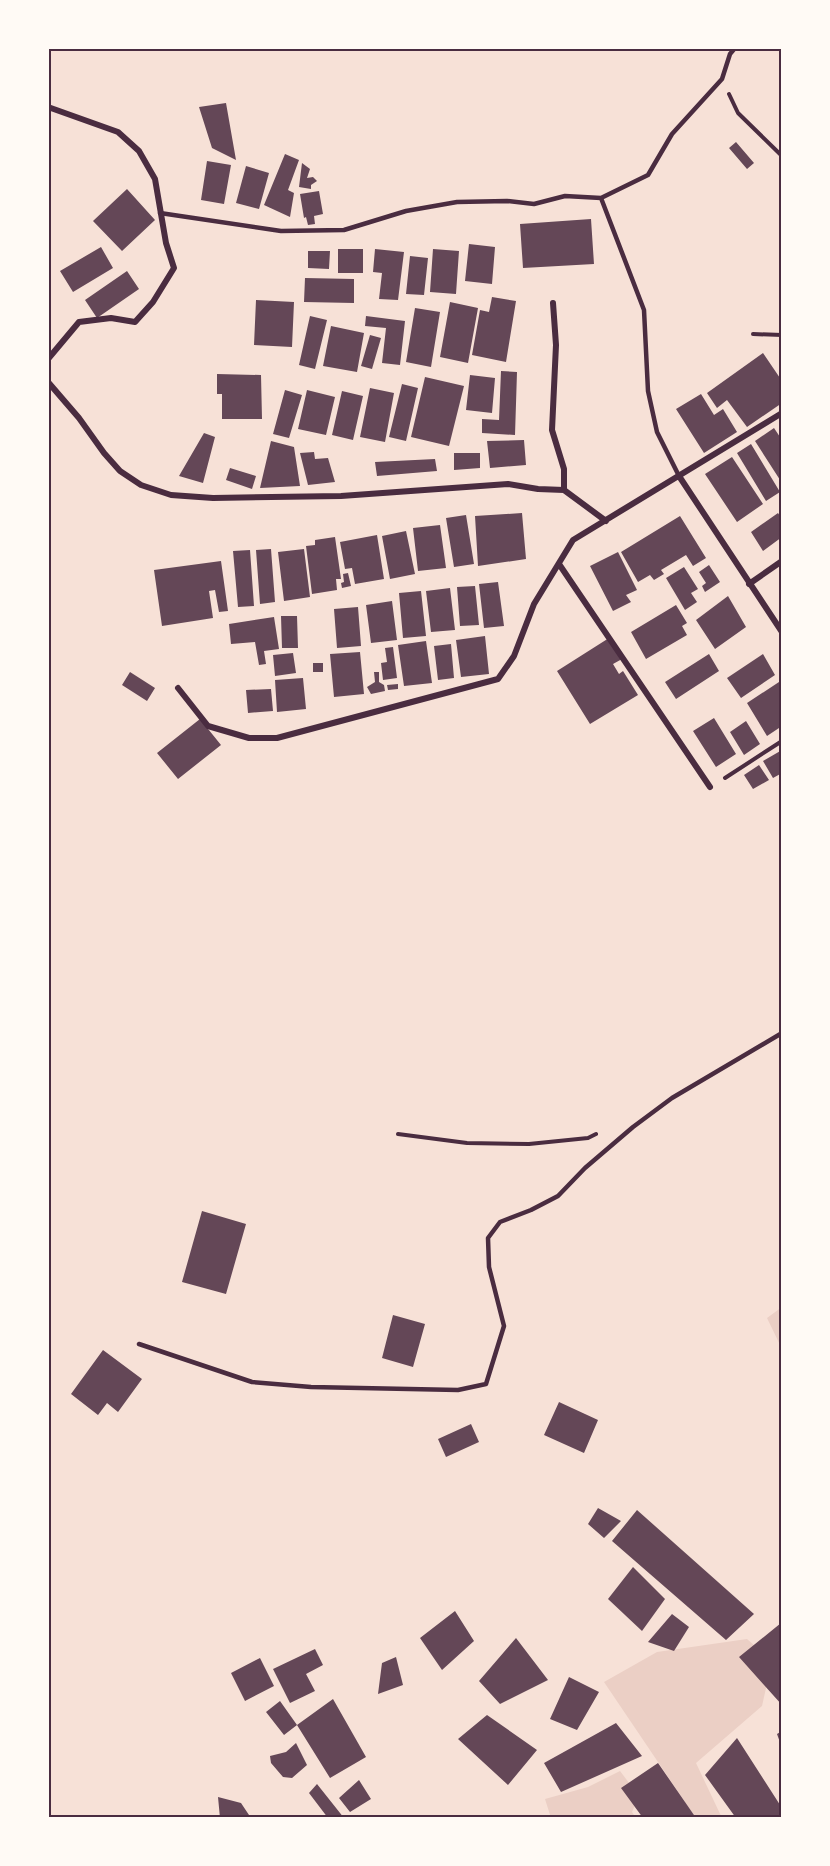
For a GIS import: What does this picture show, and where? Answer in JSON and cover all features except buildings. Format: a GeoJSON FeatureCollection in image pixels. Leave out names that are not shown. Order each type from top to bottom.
{"type":"FeatureCollection","features":[{"type":"Feature","properties":{"kind":"street"},"geometry":{"type":"LineString","coordinates":[[48,107],[118,132],[139,151],[155,179],[166,243],[174,268],[153,302],[135,322],[111,318],[79,322],[48,359]]}},
{"type":"Feature","properties":{"kind":"street"},"geometry":{"type":"LineString","coordinates":[[553,303],[556,345],[552,430],[564,469],[564,490]]}},
{"type":"Feature","properties":{"kind":"street"},"geometry":{"type":"LineString","coordinates":[[48,382],[120,471],[141,485],[171,495],[213,498],[340,496],[508,484],[564,490],[606,521]]}},
{"type":"Feature","properties":{"kind":"street"},"geometry":{"type":"LineString","coordinates":[[178,688],[208,726],[249,738],[277,738],[498,679],[514,656],[534,604],[573,540],[782,413]]}},
{"type":"Feature","properties":{"kind":"street"},"geometry":{"type":"LineString","coordinates":[[679,476],[782,633]]}},
{"type":"Feature","properties":{"kind":"street"},"geometry":{"type":"LineString","coordinates":[[749,584],[782,561]]}},
{"type":"Feature","properties":{"kind":"street"},"geometry":{"type":"LineString","coordinates":[[559,564],[710,787]]}},
{"type":"Feature","properties":{"kind":"lane"},"geometry":{"type":"LineString","coordinates":[[160,213],[281,231],[344,230],[406,211],[457,202],[507,201],[534,204],[565,196],[601,198],[648,175],[672,134],[722,80],[730,54],[735,48]]}},
{"type":"Feature","properties":{"kind":"lane"},"geometry":{"type":"LineString","coordinates":[[601,198],[644,310],[648,391],[657,432],[679,476]]}},
{"type":"Feature","properties":{"kind":"lane"},"geometry":{"type":"LineString","coordinates":[[139,1344],[252,1382],[311,1388],[458,1390],[486,1384],[504,1326],[489,1267],[488,1238],[500,1222],[558,1196],[585,1168],[633,1127],[672,1098],[782,1033]]}},
{"type":"Feature","properties":{"kind":"path"},"geometry":{"type":"LineString","coordinates":[[722,80],[738,113],[782,156]]}},
{"type":"Feature","properties":{"kind":"path"},"geometry":{"type":"LineString","coordinates":[[753,334],[782,335]]}},
{"type":"Feature","properties":{"kind":"path"},"geometry":{"type":"LineString","coordinates":[[710,787],[782,741]]}},
{"type":"Feature","properties":{"kind":"path"},"geometry":{"type":"LineString","coordinates":[[398,1134],[467,1143],[529,1144],[588,1138],[598,1133]]}},
{"type":"Feature","properties":{"kind":"shaded area"},"geometry":{"type":"Polygon","coordinates":[[[782,1307],[782,1349],[767,1318],[782,1307]]]}},
{"type":"Feature","properties":{"kind":"shaded area"},"geometry":{"type":"Polygon","coordinates":[[[747,1639],[772,1661],[762,1706],[696,1763],[722,1818],[683,1818],[685,1802],[604,1682],[657,1652],[747,1639]]]}},
{"type":"Feature","properties":{"kind":"shaded area"},"geometry":{"type":"Polygon","coordinates":[[[620,1771],[639,1796],[632,1812],[636,1818],[551,1818],[545,1799],[588,1787],[620,1771]]]}}]}
